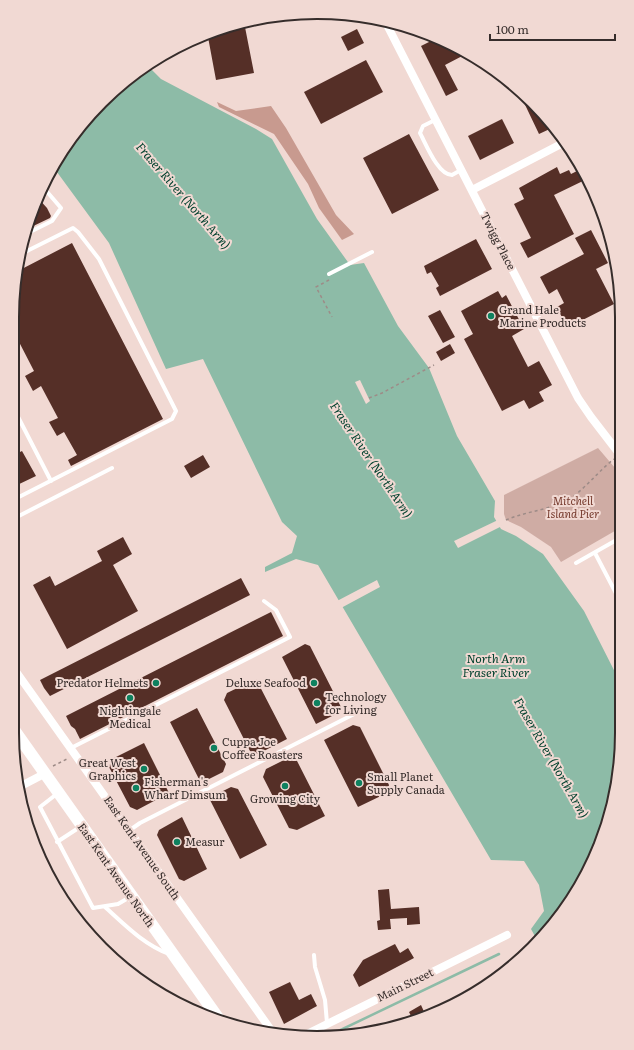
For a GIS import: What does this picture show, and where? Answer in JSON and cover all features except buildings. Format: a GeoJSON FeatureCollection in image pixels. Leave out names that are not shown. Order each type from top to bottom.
{"type":"FeatureCollection","features":[{"type":"Feature","properties":{"kind":"street","name":"Twigg Place"},"geometry":{"type":"LineString","coordinates":[[389,28],[578,398],[615,454]]}},
{"type":"Feature","properties":{"kind":"street"},"geometry":{"type":"LineString","coordinates":[[472,190],[560,145]]}},
{"type":"Feature","properties":{"kind":"street","name":"East Kent Avenue South"},"geometry":{"type":"LineString","coordinates":[[19,676],[269,1027]]}},
{"type":"Feature","properties":{"kind":"street","name":"East Kent Avenue North"},"geometry":{"type":"LineString","coordinates":[[19,738],[214,1012]]}},
{"type":"Feature","properties":{"kind":"street"},"geometry":{"type":"LineString","coordinates":[[24,784],[43,772]]}},
{"type":"Feature","properties":{"kind":"street","name":"Main Street"},"geometry":{"type":"LineString","coordinates":[[313,1031],[507,935]]}},
{"type":"Feature","properties":{"kind":"lane"},"geometry":{"type":"LineString","coordinates":[[435,120],[423,126],[420,133],[436,162],[446,174],[452,175],[462,170]]}},
{"type":"Feature","properties":{"kind":"lane"},"geometry":{"type":"LineString","coordinates":[[32,231],[52,221],[61,208],[47,192]]}},
{"type":"Feature","properties":{"kind":"lane"},"geometry":{"type":"LineString","coordinates":[[19,497],[172,419],[176,411],[99,259],[78,232],[73,228],[27,251]]}},
{"type":"Feature","properties":{"kind":"lane"},"geometry":{"type":"LineString","coordinates":[[329,274],[372,252]]}},
{"type":"Feature","properties":{"kind":"lane"},"geometry":{"type":"LineString","coordinates":[[19,419],[51,481]]}},
{"type":"Feature","properties":{"kind":"lane"},"geometry":{"type":"LineString","coordinates":[[19,516],[112,468]]}},
{"type":"Feature","properties":{"kind":"lane"},"geometry":{"type":"LineString","coordinates":[[576,563],[615,541]]}},
{"type":"Feature","properties":{"kind":"lane"},"geometry":{"type":"LineString","coordinates":[[595,553],[615,591]]}},
{"type":"Feature","properties":{"kind":"lane"},"geometry":{"type":"LineString","coordinates":[[73,751],[290,637],[276,610],[264,601]]}},
{"type":"Feature","properties":{"kind":"lane"},"geometry":{"type":"LineString","coordinates":[[130,830],[140,823],[196,794],[362,710]]}},
{"type":"Feature","properties":{"kind":"lane"},"geometry":{"type":"LineString","coordinates":[[58,793],[40,807],[57,842],[93,908],[118,904],[131,896]]}},
{"type":"Feature","properties":{"kind":"lane"},"geometry":{"type":"LineString","coordinates":[[57,842],[82,826]]}},
{"type":"Feature","properties":{"kind":"lane"},"geometry":{"type":"LineString","coordinates":[[105,907],[141,939],[151,946],[173,955]]}},
{"type":"Feature","properties":{"kind":"lane"},"geometry":{"type":"LineString","coordinates":[[314,955],[315,967],[325,1000],[327,1023]]}},
{"type":"Feature","properties":{"kind":"path"},"geometry":{"type":"LineString","coordinates":[[329,280],[316,287],[332,317]]}},
{"type":"Feature","properties":{"kind":"path"},"geometry":{"type":"LineString","coordinates":[[369,398],[382,393],[434,365]]}},
{"type":"Feature","properties":{"kind":"path"},"geometry":{"type":"LineString","coordinates":[[506,520],[518,515],[554,507],[575,495],[615,459]]}},
{"type":"Feature","properties":{"kind":"path"},"geometry":{"type":"LineString","coordinates":[[43,772],[73,751]]}},
{"type":"Feature","properties":{"kind":"green space","name":"Mitchell Island Pier"},"geometry":{"type":"Polygon","coordinates":[[[598,448],[615,468],[615,531],[561,562],[551,547],[521,527],[506,520],[504,514],[504,495],[598,448]]]}},
{"type":"Feature","properties":{"kind":"shaded area"},"geometry":{"type":"Polygon","coordinates":[[[217,102],[236,111],[271,106],[286,128],[336,215],[354,234],[342,240],[319,208],[308,184],[274,134],[219,107],[217,102]]]}},
{"type":"Feature","properties":{"kind":"water","name":"North Arm Fraser River"},"geometry":{"type":"Polygon","coordinates":[[[151,69],[161,79],[272,139],[317,219],[350,265],[364,263],[398,326],[429,368],[457,436],[495,501],[494,517],[501,529],[516,536],[543,554],[584,611],[615,672],[615,733],[612,772],[605,810],[584,865],[565,899],[535,936],[531,929],[544,911],[539,885],[524,861],[491,860],[318,565],[296,559],[265,572],[265,567],[292,553],[297,536],[282,522],[203,359],[166,369],[109,243],[57,172],[69,151],[106,106],[151,69]]]}},
{"type":"Feature","properties":{"kind":"pier"},"geometry":{"type":"Polygon","coordinates":[[[360,380],[370,401],[366,404],[355,382],[360,380]]]}},
{"type":"Feature","properties":{"kind":"pier"},"geometry":{"type":"Polygon","coordinates":[[[498,520],[502,526],[458,548],[454,541],[498,520]]]}},
{"type":"Feature","properties":{"kind":"pier"},"geometry":{"type":"Polygon","coordinates":[[[377,580],[380,587],[341,608],[337,601],[377,580]]]}},
{"type":"Feature","properties":{"kind":"waterway"},"geometry":{"type":"LineString","coordinates":[[342,1029],[499,954]]}},
{"type":"Feature","properties":{"kind":"place","name":"Grand Hale Marine Products"},"geometry":{"type":"Point","coordinates":[491,316]}},
{"type":"Feature","properties":{"kind":"place","name":"Predator Helmets"},"geometry":{"type":"Point","coordinates":[156,683]}},
{"type":"Feature","properties":{"kind":"place","name":"Deluxe Seafood"},"geometry":{"type":"Point","coordinates":[314,683]}},
{"type":"Feature","properties":{"kind":"place","name":"Nightingale Medical"},"geometry":{"type":"Point","coordinates":[130,698]}},
{"type":"Feature","properties":{"kind":"place","name":"Technology for Living"},"geometry":{"type":"Point","coordinates":[317,703]}},
{"type":"Feature","properties":{"kind":"place","name":"Cuppa Joe Coffee Roasters"},"geometry":{"type":"Point","coordinates":[214,748]}},
{"type":"Feature","properties":{"kind":"place","name":"Great West Graphics"},"geometry":{"type":"Point","coordinates":[144,769]}},
{"type":"Feature","properties":{"kind":"place","name":"Small Planet Supply Canada"},"geometry":{"type":"Point","coordinates":[359,783]}},
{"type":"Feature","properties":{"kind":"place","name":"Growing City"},"geometry":{"type":"Point","coordinates":[285,786]}},
{"type":"Feature","properties":{"kind":"place","name":"Fisherman's Wharf Dimsum"},"geometry":{"type":"Point","coordinates":[136,788]}},
{"type":"Feature","properties":{"kind":"place","name":"Measur"},"geometry":{"type":"Point","coordinates":[177,842]}},
{"type":"Feature","properties":{"kind":"water label","name":"Fraser River (North Arm)"},"geometry":{"type":"Point","coordinates":[183,196]}},
{"type":"Feature","properties":{"kind":"water label","name":"Fraser River (North Arm)"},"geometry":{"type":"Point","coordinates":[371,460]}},
{"type":"Feature","properties":{"kind":"water label","name":"Fraser River (North Arm)"},"geometry":{"type":"Point","coordinates":[551,758]}}]}
